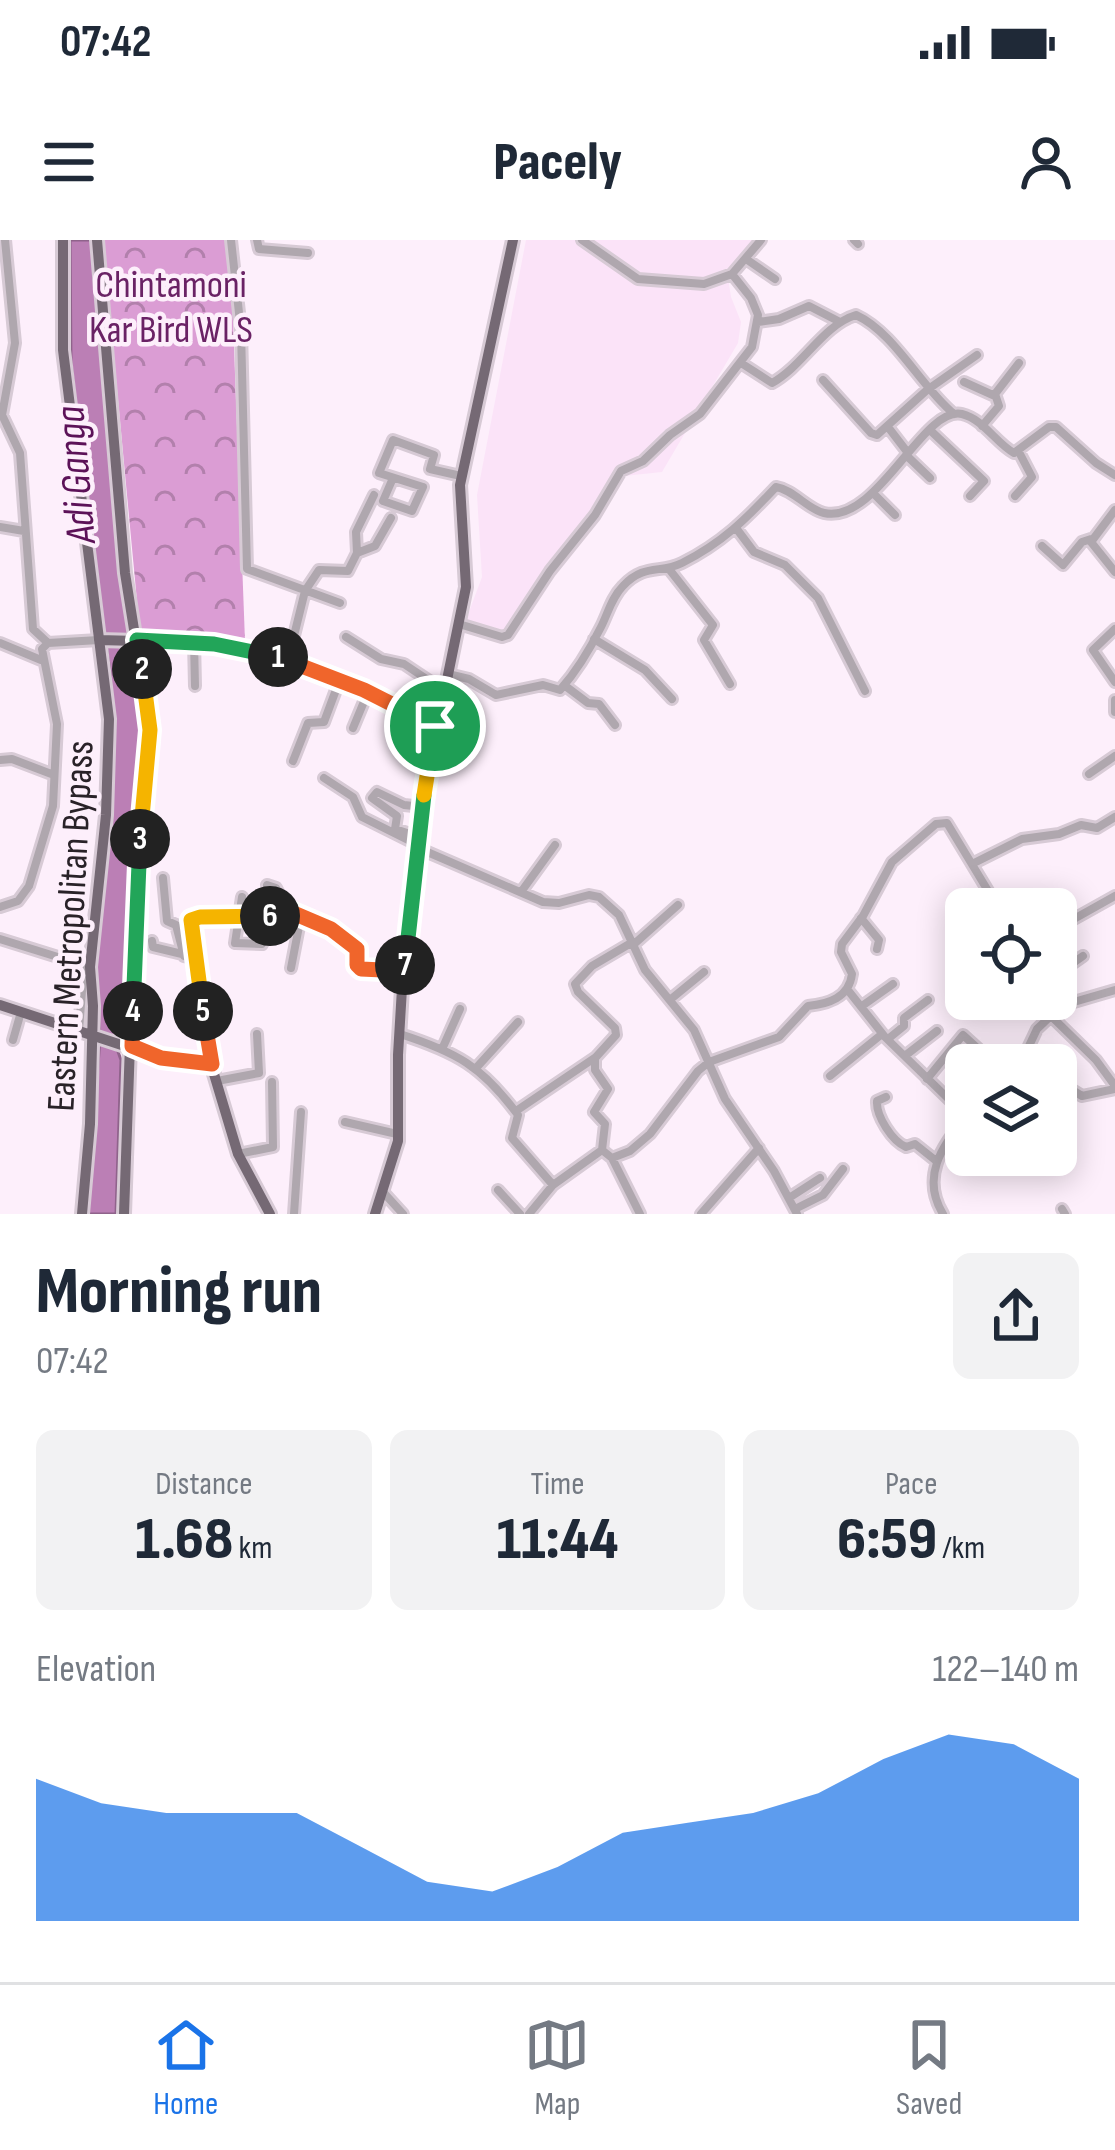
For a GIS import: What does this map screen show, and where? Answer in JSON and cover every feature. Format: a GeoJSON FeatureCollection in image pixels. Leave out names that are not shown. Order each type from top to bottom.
{"type":"FeatureCollection","features":[{"type":"Feature","properties":{"kind":"main road","name":"Eastern Metropolitan Bypass"},"geometry":{"type":"LineString","coordinates":[[63,240],[63,350],[105,640],[109,719],[109,768],[87,966],[90,1124],[82,1214]]}},
{"type":"Feature","properties":{"kind":"main road","name":"Eastern Metropolitan Bypass"},"geometry":{"type":"LineString","coordinates":[[97,240],[131,640],[150,730],[126,1044],[124,1214]]}},
{"type":"Feature","properties":{"kind":"main road"},"geometry":{"type":"LineString","coordinates":[[375,1214],[399,1135],[404,971],[423,807],[466,571],[458,500],[461,476],[513,240]]}},
{"type":"Feature","properties":{"kind":"main road"},"geometry":{"type":"LineString","coordinates":[[105,640],[131,640]]}},
{"type":"Feature","properties":{"kind":"main road"},"geometry":{"type":"LineString","coordinates":[[0,1005],[161,1058],[212,1064],[238,1154],[270,1214]]}},
{"type":"Feature","properties":{"kind":"street"},"geometry":{"type":"LineString","coordinates":[[4,240],[15,343],[2,406],[3,425],[20,453],[32,629],[48,643]]}},
{"type":"Feature","properties":{"kind":"street"},"geometry":{"type":"LineString","coordinates":[[231,240],[241,332],[248,569],[340,603]]}},
{"type":"Feature","properties":{"kind":"street"},"geometry":{"type":"LineString","coordinates":[[257,240],[259,249],[308,253]]}},
{"type":"Feature","properties":{"kind":"street"},"geometry":{"type":"LineString","coordinates":[[582,240],[638,279],[704,284],[732,274],[761,240]]}},
{"type":"Feature","properties":{"kind":"street"},"geometry":{"type":"LineString","coordinates":[[746,260],[775,279]]}},
{"type":"Feature","properties":{"kind":"street"},"geometry":{"type":"LineString","coordinates":[[458,624],[508,635],[621,471],[643,461],[692,422],[741,363],[755,342],[758,322],[751,298],[732,274]]}},
{"type":"Feature","properties":{"kind":"street"},"geometry":{"type":"LineString","coordinates":[[758,322],[809,306],[840,322]]}},
{"type":"Feature","properties":{"kind":"street"},"geometry":{"type":"LineString","coordinates":[[741,363],[772,383],[840,322],[856,315],[876,326],[953,414],[965,415],[1009,450],[1019,452],[1054,426],[1115,475]]}},
{"type":"Feature","properties":{"kind":"street"},"geometry":{"type":"LineString","coordinates":[[823,380],[878,435],[977,355]]}},
{"type":"Feature","properties":{"kind":"street"},"geometry":{"type":"LineString","coordinates":[[995,396],[1018,363]]}},
{"type":"Feature","properties":{"kind":"street"},"geometry":{"type":"LineString","coordinates":[[964,382],[995,396],[999,406],[982,426]]}},
{"type":"Feature","properties":{"kind":"street"},"geometry":{"type":"LineString","coordinates":[[446,674],[469,679],[496,694],[545,685],[560,690],[625,584],[643,570],[669,569],[736,528],[776,487],[827,513],[851,510],[953,414]]}},
{"type":"Feature","properties":{"kind":"street"},"geometry":{"type":"LineString","coordinates":[[888,427],[929,478]]}},
{"type":"Feature","properties":{"kind":"street"},"geometry":{"type":"LineString","coordinates":[[931,430],[984,481],[970,496]]}},
{"type":"Feature","properties":{"kind":"street"},"geometry":{"type":"LineString","coordinates":[[393,478],[383,501],[411,512],[423,487],[434,455],[392,440],[379,473],[423,487]]}},
{"type":"Feature","properties":{"kind":"street"},"geometry":{"type":"LineString","coordinates":[[1015,496],[1032,477],[1019,452]]}},
{"type":"Feature","properties":{"kind":"street"},"geometry":{"type":"LineString","coordinates":[[430,469],[461,476]]}},
{"type":"Feature","properties":{"kind":"street"},"geometry":{"type":"LineString","coordinates":[[873,493],[895,515]]}},
{"type":"Feature","properties":{"kind":"street"},"geometry":{"type":"LineString","coordinates":[[288,660],[305,591],[319,570],[348,571],[357,553],[356,532],[374,495]]}},
{"type":"Feature","properties":{"kind":"street"},"geometry":{"type":"LineString","coordinates":[[1042,546],[1063,565],[1115,510]]}},
{"type":"Feature","properties":{"kind":"street"},"geometry":{"type":"LineString","coordinates":[[357,553],[375,546],[391,518]]}},
{"type":"Feature","properties":{"kind":"street"},"geometry":{"type":"LineString","coordinates":[[0,526],[24,531]]}},
{"type":"Feature","properties":{"kind":"street"},"geometry":{"type":"LineString","coordinates":[[736,528],[754,552],[785,565],[818,598],[865,691]]}},
{"type":"Feature","properties":{"kind":"street"},"geometry":{"type":"LineString","coordinates":[[1091,539],[1115,572]]}},
{"type":"Feature","properties":{"kind":"street"},"geometry":{"type":"LineString","coordinates":[[669,569],[713,625],[704,640],[730,684]]}},
{"type":"Feature","properties":{"kind":"street"},"geometry":{"type":"LineString","coordinates":[[1115,629],[1093,650],[1115,682]]}},
{"type":"Feature","properties":{"kind":"street"},"geometry":{"type":"LineString","coordinates":[[346,637],[381,659],[404,664],[442,690]]}},
{"type":"Feature","properties":{"kind":"street"},"geometry":{"type":"LineString","coordinates":[[594,639],[645,670],[672,699]]}},
{"type":"Feature","properties":{"kind":"street"},"geometry":{"type":"LineString","coordinates":[[0,907],[18,901],[29,886],[52,816],[57,724],[42,649],[48,643],[105,640]]}},
{"type":"Feature","properties":{"kind":"street"},"geometry":{"type":"LineString","coordinates":[[131,640],[238,646],[288,660],[435,726]]}},
{"type":"Feature","properties":{"kind":"street"},"geometry":{"type":"LineString","coordinates":[[194,641],[195,686]]}},
{"type":"Feature","properties":{"kind":"street"},"geometry":{"type":"LineString","coordinates":[[0,643],[41,660]]}},
{"type":"Feature","properties":{"kind":"street"},"geometry":{"type":"LineString","coordinates":[[293,761],[308,723],[325,722],[340,680]]}},
{"type":"Feature","properties":{"kind":"street"},"geometry":{"type":"LineString","coordinates":[[564,686],[588,703],[599,704],[615,725]]}},
{"type":"Feature","properties":{"kind":"street"},"geometry":{"type":"LineString","coordinates":[[353,728],[368,692]]}},
{"type":"Feature","properties":{"kind":"street"},"geometry":{"type":"LineString","coordinates":[[1115,700],[1115,712]]}},
{"type":"Feature","properties":{"kind":"street"},"geometry":{"type":"LineString","coordinates":[[1089,774],[1115,756]]}},
{"type":"Feature","properties":{"kind":"street"},"geometry":{"type":"LineString","coordinates":[[0,760],[12,759],[54,775]]}},
{"type":"Feature","properties":{"kind":"street"},"geometry":{"type":"LineString","coordinates":[[324,778],[353,797],[362,817],[521,892],[552,904],[574,896],[599,897],[619,914],[645,970],[694,1030],[725,1100],[796,1212],[823,1195],[843,1169]]}},
{"type":"Feature","properties":{"kind":"street"},"geometry":{"type":"LineString","coordinates":[[419,843],[395,829],[397,816],[372,798],[377,792],[404,806],[423,807]]}},
{"type":"Feature","properties":{"kind":"street"},"geometry":{"type":"LineString","coordinates":[[974,863],[1022,839],[1059,834],[1081,825],[1096,828],[1115,817]]}},
{"type":"Feature","properties":{"kind":"street"},"geometry":{"type":"LineString","coordinates":[[612,1158],[630,1151],[650,1134],[709,1062],[779,1037],[808,1006],[827,1005],[848,989],[852,974],[841,946],[892,862],[936,824],[950,826],[988,888]]}},
{"type":"Feature","properties":{"kind":"street"},"geometry":{"type":"LineString","coordinates":[[521,892],[555,845]]}},
{"type":"Feature","properties":{"kind":"street"},"geometry":{"type":"LineString","coordinates":[[163,878],[167,921],[176,925],[182,954]]}},
{"type":"Feature","properties":{"kind":"street"},"geometry":{"type":"LineString","coordinates":[[242,898],[236,943],[259,946],[284,903],[267,885]]}},
{"type":"Feature","properties":{"kind":"street"},"geometry":{"type":"LineString","coordinates":[[1077,917],[1115,896]]}},
{"type":"Feature","properties":{"kind":"street"},"geometry":{"type":"LineString","coordinates":[[516,1111],[596,1057],[616,1031],[574,984],[678,905]]}},
{"type":"Feature","properties":{"kind":"street"},"geometry":{"type":"LineString","coordinates":[[280,910],[301,916],[354,946],[361,969],[404,971]]}},
{"type":"Feature","properties":{"kind":"street"},"geometry":{"type":"LineString","coordinates":[[212,1064],[191,920],[272,916],[280,910]]}},
{"type":"Feature","properties":{"kind":"street"},"geometry":{"type":"LineString","coordinates":[[291,968],[301,916]]}},
{"type":"Feature","properties":{"kind":"street"},"geometry":{"type":"LineString","coordinates":[[861,918],[879,940],[877,949]]}},
{"type":"Feature","properties":{"kind":"street"},"geometry":{"type":"LineString","coordinates":[[0,939],[87,966]]}},
{"type":"Feature","properties":{"kind":"street"},"geometry":{"type":"LineString","coordinates":[[152,941],[153,947],[195,958]]}},
{"type":"Feature","properties":{"kind":"street"},"geometry":{"type":"LineString","coordinates":[[1077,960],[1083,956]]}},
{"type":"Feature","properties":{"kind":"street"},"geometry":{"type":"LineString","coordinates":[[671,999],[704,971]]}},
{"type":"Feature","properties":{"kind":"street"},"geometry":{"type":"LineString","coordinates":[[862,1006],[892,984]]}},
{"type":"Feature","properties":{"kind":"street"},"geometry":{"type":"LineString","coordinates":[[848,989],[885,1036],[945,1097]]}},
{"type":"Feature","properties":{"kind":"street"},"geometry":{"type":"LineString","coordinates":[[1077,998],[1115,990]]}},
{"type":"Feature","properties":{"kind":"street"},"geometry":{"type":"LineString","coordinates":[[830,1076],[904,1026],[904,1018],[928,1000]]}},
{"type":"Feature","properties":{"kind":"street"},"geometry":{"type":"LineString","coordinates":[[442,1047],[460,1009]]}},
{"type":"Feature","properties":{"kind":"street"},"geometry":{"type":"LineString","coordinates":[[13,1040],[21,1010]]}},
{"type":"Feature","properties":{"kind":"street"},"geometry":{"type":"LineString","coordinates":[[1055,1020],[1096,1060],[1115,1088],[1077,1093]]}},
{"type":"Feature","properties":{"kind":"street"},"geometry":{"type":"LineString","coordinates":[[477,1067],[518,1022]]}},
{"type":"Feature","properties":{"kind":"street"},"geometry":{"type":"LineString","coordinates":[[906,1055],[937,1031]]}},
{"type":"Feature","properties":{"kind":"street"},"geometry":{"type":"LineString","coordinates":[[217,1082],[259,1073],[257,1034]]}},
{"type":"Feature","properties":{"kind":"street"},"geometry":{"type":"LineString","coordinates":[[400,1034],[442,1047],[477,1067],[516,1111],[519,1118],[512,1138],[553,1185]]}},
{"type":"Feature","properties":{"kind":"street"},"geometry":{"type":"LineString","coordinates":[[529,1214],[553,1185],[602,1150],[605,1124],[594,1112],[608,1089],[595,1070],[596,1057]]}},
{"type":"Feature","properties":{"kind":"street"},"geometry":{"type":"LineString","coordinates":[[927,1079],[945,1057]]}},
{"type":"Feature","properties":{"kind":"street"},"geometry":{"type":"LineString","coordinates":[[238,1154],[273,1147],[272,1082]]}},
{"type":"Feature","properties":{"kind":"street"},"geometry":{"type":"LineString","coordinates":[[886,1097],[877,1100],[876,1107],[896,1142],[906,1147],[915,1144],[937,1161]]}},
{"type":"Feature","properties":{"kind":"street"},"geometry":{"type":"LineString","coordinates":[[294,1214],[301,1112]]}},
{"type":"Feature","properties":{"kind":"street"},"geometry":{"type":"LineString","coordinates":[[345,1123],[399,1135]]}},
{"type":"Feature","properties":{"kind":"street"},"geometry":{"type":"LineString","coordinates":[[944,1214],[934,1198],[937,1161],[945,1143]]}},
{"type":"Feature","properties":{"kind":"street"},"geometry":{"type":"LineString","coordinates":[[701,1214],[759,1148]]}},
{"type":"Feature","properties":{"kind":"street"},"geometry":{"type":"LineString","coordinates":[[602,1150],[612,1158],[640,1214]]}},
{"type":"Feature","properties":{"kind":"street"},"geometry":{"type":"LineString","coordinates":[[789,1198],[820,1178]]}},
{"type":"Feature","properties":{"kind":"street"},"geometry":{"type":"LineString","coordinates":[[499,1190],[520,1214]]}},
{"type":"Feature","properties":{"kind":"street"},"geometry":{"type":"LineString","coordinates":[[383,1192],[403,1214]]}},
{"type":"Feature","properties":{"kind":"shaded area"},"geometry":{"type":"Polygon","coordinates":[[[70,240],[93,240],[141,739],[138,837],[116,1046],[121,1060],[116,1214],[87,1214],[100,1038],[95,978],[113,779],[110,671],[71,363],[70,240]]]}},
{"type":"Feature","properties":{"kind":"shaded area"},"geometry":{"type":"Polygon","coordinates":[[[526,240],[753,240],[728,278],[741,322],[738,343],[662,472],[624,476],[505,641],[463,628],[482,577],[477,495],[526,240]]]}},
{"type":"Feature","properties":{"kind":"green space","name":"Chintamoni Kar Bird WLS"},"geometry":{"type":"Polygon","coordinates":[[[103,240],[230,240],[245,641],[140,633],[103,240]]]}},
{"type":"Feature","properties":{"kind":"route"},"geometry":{"type":"LineString","coordinates":[[137,640],[238,646],[288,660],[364,690],[435,726],[404,971],[361,969],[357,949],[342,936],[284,909],[272,916],[194,918],[190,924],[212,1064],[161,1058],[132,1046],[136,875],[150,730],[137,640]]}},
{"type":"Feature","properties":{"kind":"water label","name":"Adi Ganga"},"geometry":{"type":"Point","coordinates":[74,475]}}]}
